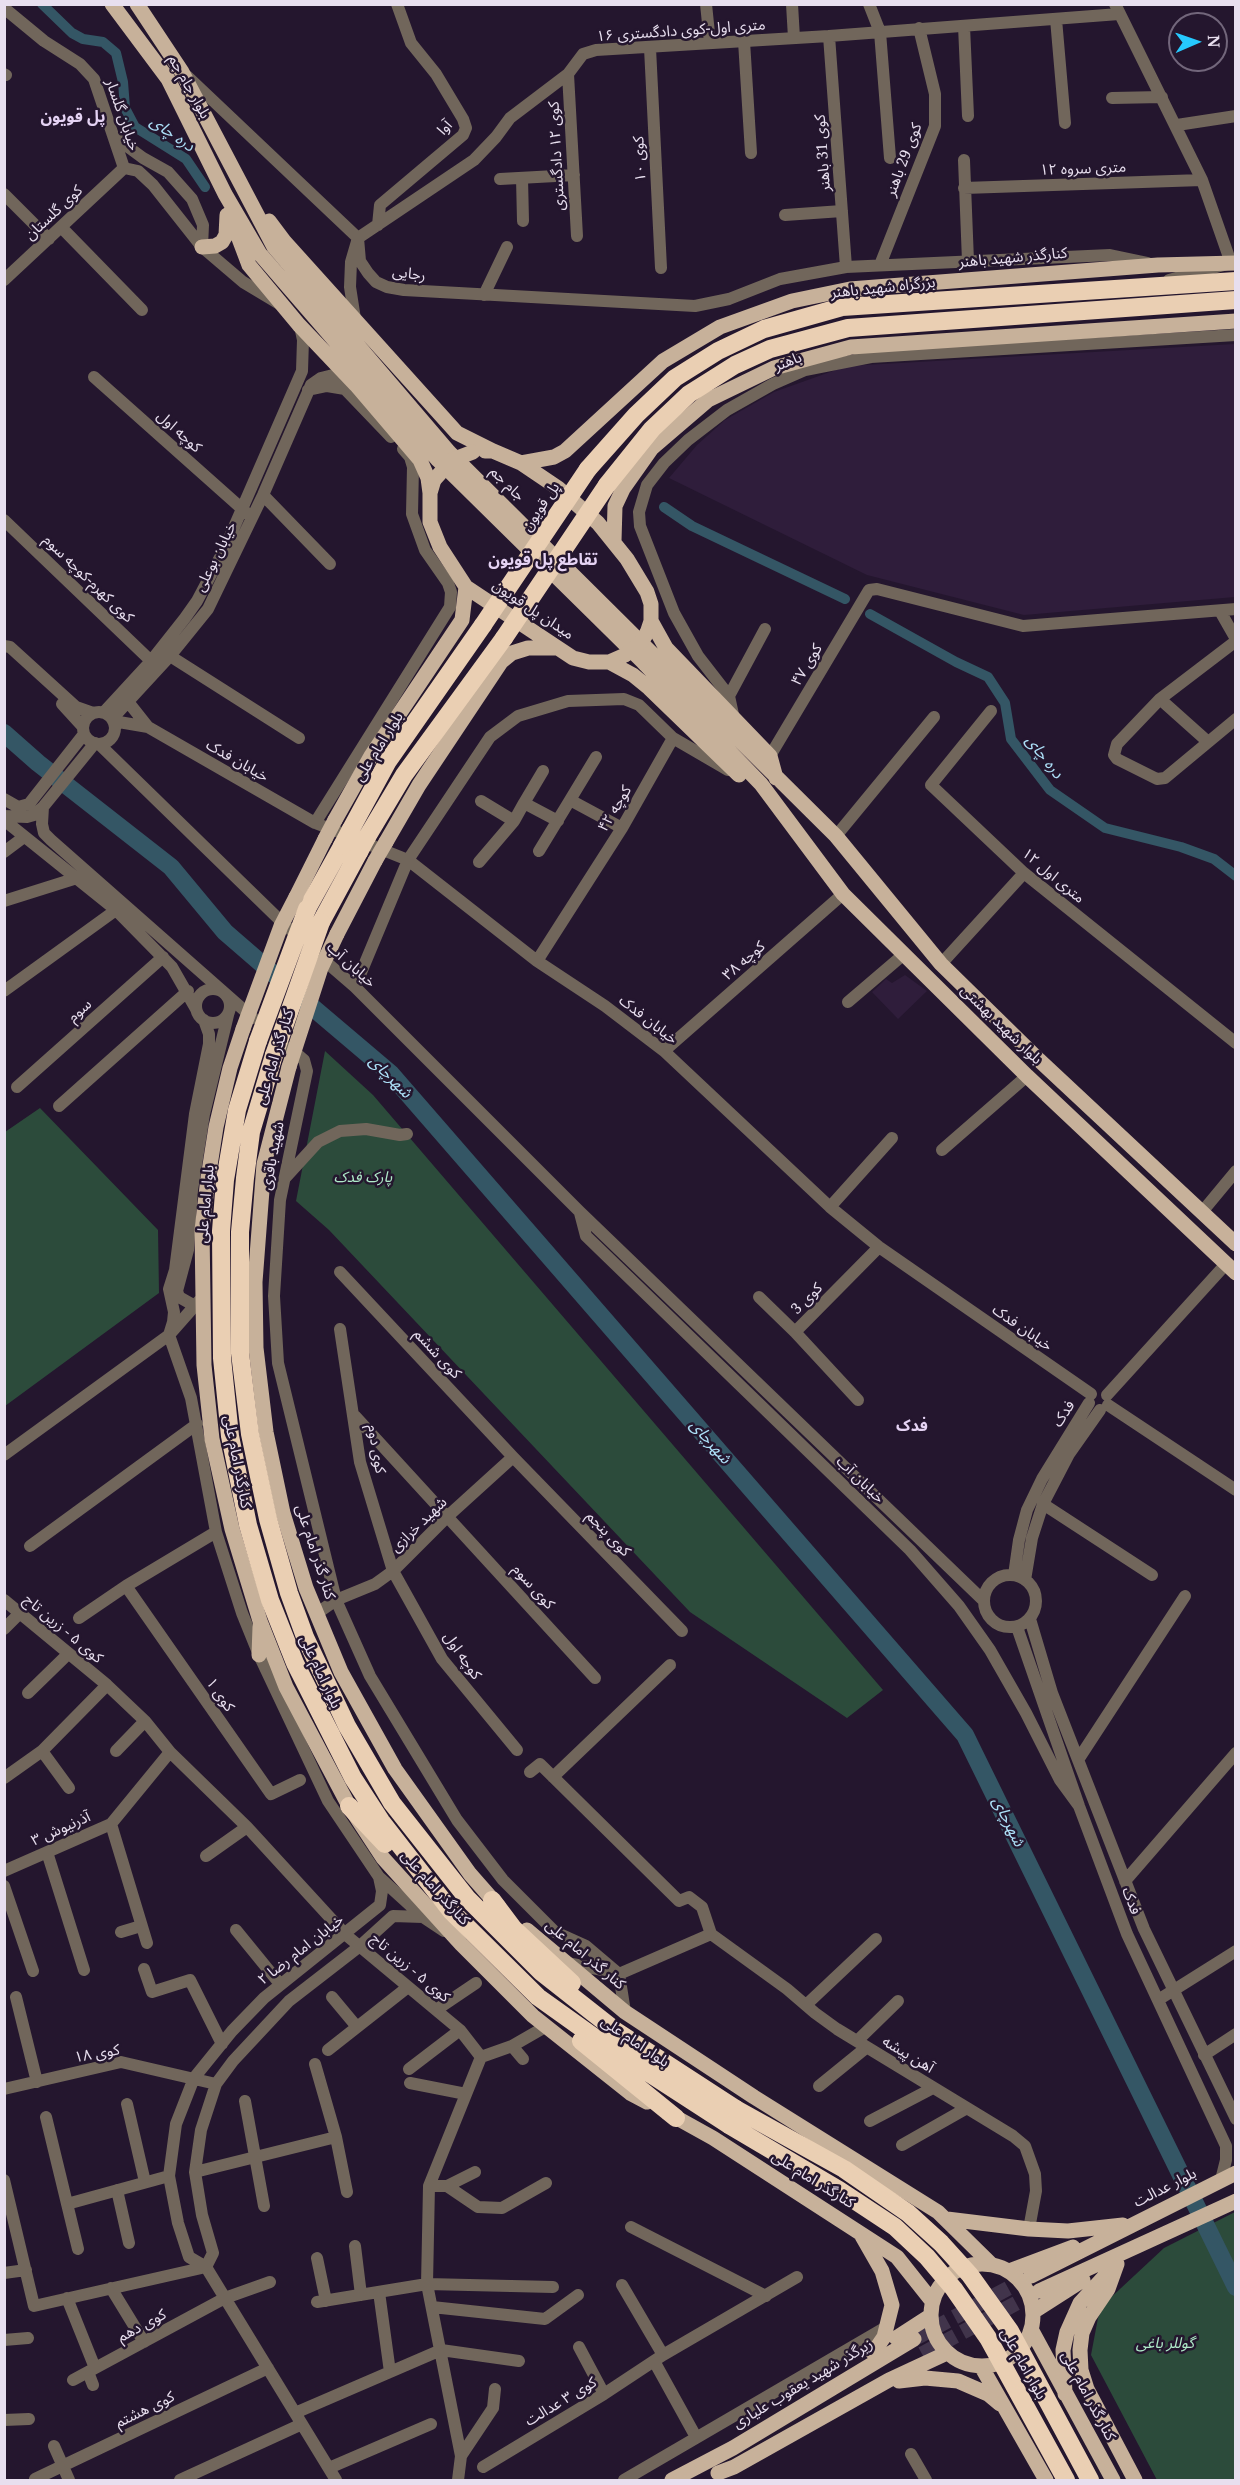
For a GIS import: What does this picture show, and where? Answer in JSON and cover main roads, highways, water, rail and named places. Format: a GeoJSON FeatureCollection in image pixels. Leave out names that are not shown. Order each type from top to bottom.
{"type":"FeatureCollection","features":[{"type":"Feature","properties":{"kind":"highway","name":"بزرگراه شهید باهنر"},"geometry":{"type":"LineString","coordinates":[[588,469],[636,415],[675,378],[718,351],[764,329],[842,307],[1236,281]]}},
{"type":"Feature","properties":{"kind":"highway","name":"بلوار امام علی"},"geometry":{"type":"LineString","coordinates":[[1090,2481],[1010,2331],[970,2275],[941,2243],[908,2213],[844,2169],[733,2117],[601,2042],[538,1996],[451,1911],[381,1821],[353,1778],[295,1663],[270,1600],[248,1525],[230,1436],[222,1358],[220,1231],[225,1180],[237,1110],[302,903],[349,840],[404,775],[504,638],[607,485],[652,429],[689,394],[735,365],[770,349],[848,328],[1236,300]]}},
{"type":"Feature","properties":{"kind":"highway","name":"پل قویون"},"geometry":{"type":"LineString","coordinates":[[483,625],[588,469]]}},
{"type":"Feature","properties":{"kind":"highway","name":"بلوار امام علی"},"geometry":{"type":"LineString","coordinates":[[483,625],[388,761],[349,840],[271,1063],[251,1132],[244,1178],[240,1232],[240,1353],[249,1434],[268,1519],[289,1593],[304,1637],[347,1726],[392,1803],[467,1898],[542,1972],[616,2031],[733,2117],[886,2221],[927,2257],[954,2289],[988,2338],[1066,2481]]}},
{"type":"Feature","properties":{"kind":"highway"},"geometry":{"type":"LineString","coordinates":[[349,1806],[373,1830],[416,1883],[451,1911]]}},
{"type":"Feature","properties":{"kind":"highway"},"geometry":{"type":"LineString","coordinates":[[492,1900],[513,1928],[573,1984],[616,2031]]}},
{"type":"Feature","properties":{"kind":"highway"},"geometry":{"type":"LineString","coordinates":[[538,1996],[578,2039],[676,2118]]}},
{"type":"Feature","properties":{"kind":"main road","name":"بلوار جام جم"},"geometry":{"type":"LineString","coordinates":[[112,4],[168,80],[226,200]]}},
{"type":"Feature","properties":{"kind":"main road","name":"بلوار جام جم"},"geometry":{"type":"LineString","coordinates":[[140,6],[182,72],[238,180]]}},
{"type":"Feature","properties":{"kind":"main road"},"geometry":{"type":"LineString","coordinates":[[238,180],[284,241],[457,433],[521,463],[558,488],[598,523],[614,541],[647,592],[651,604],[649,627],[666,648],[770,756],[777,780]]}},
{"type":"Feature","properties":{"kind":"main road","name":"جام جم"},"geometry":{"type":"LineString","coordinates":[[238,180],[274,247],[449,452],[777,780],[836,836]]}},
{"type":"Feature","properties":{"kind":"main road"},"geometry":{"type":"LineString","coordinates":[[202,247],[215,246],[222,242],[226,235],[226,200]]}},
{"type":"Feature","properties":{"kind":"main road","name":"میدان پل قویون"},"geometry":{"type":"LineString","coordinates":[[226,200],[249,265],[299,325],[356,385],[420,459],[432,487],[430,522],[440,548],[466,586],[555,648],[581,660],[609,662],[625,655],[641,642],[649,627]]}},
{"type":"Feature","properties":{"kind":"main road","name":"جام جم"},"geometry":{"type":"LineString","coordinates":[[226,200],[261,254],[438,460],[643,662],[761,784]]}},
{"type":"Feature","properties":{"kind":"main road","name":"کنارگذر شهید باهنر"},"geometry":{"type":"LineString","coordinates":[[521,463],[554,457],[565,451],[663,361],[701,338],[720,327],[792,301],[850,289],[1158,265],[1233,263]]}},
{"type":"Feature","properties":{"kind":"main road"},"geometry":{"type":"LineString","coordinates":[[614,541],[615,506],[623,489],[652,448],[708,400],[774,368],[851,347],[1236,321]]}},
{"type":"Feature","properties":{"kind":"main road"},"geometry":{"type":"LineString","coordinates":[[432,487],[452,460],[473,453],[493,451]]}},
{"type":"Feature","properties":{"kind":"main road"},"geometry":{"type":"LineString","coordinates":[[349,840],[335,819],[371,756],[462,620],[466,586]]}},
{"type":"Feature","properties":{"kind":"main road","name":"کنار گذر امام علی"},"geometry":{"type":"LineString","coordinates":[[555,648],[528,648],[512,653],[501,662],[419,784],[375,861],[321,968],[289,1067],[264,1164],[255,1282],[256,1348],[266,1432],[283,1513],[306,1588],[341,1672],[395,1769],[437,1830],[492,1900],[625,2012],[942,2216],[991,2264]]}},
{"type":"Feature","properties":{"kind":"main road"},"geometry":{"type":"LineString","coordinates":[[609,662],[633,675],[648,688],[742,778],[761,784]]}},
{"type":"Feature","properties":{"kind":"main road","name":"بلوار شهید بهشتی"},"geometry":{"type":"LineString","coordinates":[[761,784],[843,894],[1027,1076],[1231,1268]]}},
{"type":"Feature","properties":{"kind":"main road","name":"بلوار شهید بهشتی"},"geometry":{"type":"LineString","coordinates":[[836,836],[941,964],[1039,1060],[1236,1244]]}},
{"type":"Feature","properties":{"kind":"main road","name":"کنارگذر امام علی"},"geometry":{"type":"LineString","coordinates":[[302,903],[281,926],[227,1078],[216,1126],[208,1178],[202,1230],[198,1302],[213,1439],[232,1529],[258,1615],[286,1687],[349,1806],[383,1857],[461,1944],[545,2027],[630,2092],[713,2138],[897,2257],[931,2308]]}},
{"type":"Feature","properties":{"kind":"main road"},"geometry":{"type":"LineString","coordinates":[[264,1164],[271,1063]]}},
{"type":"Feature","properties":{"kind":"main road"},"geometry":{"type":"LineString","coordinates":[[258,1615],[259,1655]]}},
{"type":"Feature","properties":{"kind":"main road","name":"بلوار عدالت"},"geometry":{"type":"LineString","coordinates":[[1110,2236],[1236,2173]]}},
{"type":"Feature","properties":{"kind":"main road"},"geometry":{"type":"LineString","coordinates":[[1033,2312],[1139,2246],[1234,2203]]}},
{"type":"Feature","properties":{"kind":"main road"},"geometry":{"type":"LineString","coordinates":[[897,2257],[925,2243],[942,2216],[1029,2229],[1080,2231],[1138,2221]]}},
{"type":"Feature","properties":{"kind":"main road"},"geometry":{"type":"LineString","coordinates":[[859,2231],[876,2256],[891,2305],[888,2326],[873,2353]]}},
{"type":"Feature","properties":{"kind":"main road"},"geometry":{"type":"LineString","coordinates":[[1009,2271],[1110,2236]]}},
{"type":"Feature","properties":{"kind":"main road"},"geometry":{"type":"LineString","coordinates":[[1031,2276],[1110,2236]]}},
{"type":"Feature","properties":{"kind":"main road"},"geometry":{"type":"LineString","coordinates":[[1039,2259],[1031,2267],[1027,2275],[1027,2282],[1036,2296],[1047,2299],[1055,2297]]}},
{"type":"Feature","properties":{"kind":"main road"},"geometry":{"type":"LineString","coordinates":[[1039,2291],[1119,2259]]}},
{"type":"Feature","properties":{"kind":"main road"},"geometry":{"type":"LineString","coordinates":[[1065,2394],[1063,2350],[1067,2332],[1080,2303],[1119,2259]]}},
{"type":"Feature","properties":{"kind":"main road"},"geometry":{"type":"LineString","coordinates":[[1119,2259],[1108,2289],[1089,2317],[1082,2333],[1080,2350],[1087,2388],[1135,2481]]}},
{"type":"Feature","properties":{"kind":"main road"},"geometry":{"type":"LineString","coordinates":[[912,2335],[931,2308],[938,2287],[954,2271],[975,2263],[991,2264],[1017,2277],[1028,2293],[1033,2312],[1031,2329],[1024,2344],[1012,2356],[998,2364],[981,2366],[963,2362],[947,2353],[937,2340],[931,2308]]}},
{"type":"Feature","properties":{"kind":"main road","name":"کنار گذر امام علی"},"geometry":{"type":"LineString","coordinates":[[1031,2329],[1113,2481]]}},
{"type":"Feature","properties":{"kind":"main road"},"geometry":{"type":"LineString","coordinates":[[672,2481],[714,2474],[734,2467],[887,2382],[932,2352],[927,2339],[921,2332],[873,2353],[721,2444],[714,2474]]}},
{"type":"Feature","properties":{"kind":"main road","name":"زیرگذر شهید یعقوب علیاری"},"geometry":{"type":"LineString","coordinates":[[714,2474],[912,2335]]}},
{"type":"Feature","properties":{"kind":"main road"},"geometry":{"type":"LineString","coordinates":[[925,2358],[947,2353]]}},
{"type":"Feature","properties":{"kind":"main road","name":"زیرگذر شهید یعقوب علیاری"},"geometry":{"type":"LineString","coordinates":[[714,2474],[798,2423],[925,2358]]}},
{"type":"Feature","properties":{"kind":"main road"},"geometry":{"type":"LineString","coordinates":[[981,2366],[1046,2481]]}},
{"type":"Feature","properties":{"kind":"main road"},"geometry":{"type":"LineString","coordinates":[[887,2382],[925,2378],[958,2381],[988,2394],[1005,2408]]}},
{"type":"Feature","properties":{"kind":"main road"},"geometry":{"type":"LineString","coordinates":[[1025,2442],[1032,2424],[1052,2412],[1073,2408]]}},
{"type":"Feature","properties":{"kind":"waterway","name":"دره چای"},"geometry":{"type":"LineString","coordinates":[[42,4],[72,33],[83,39],[103,42],[116,53],[123,82],[125,108],[135,127],[186,159],[205,187]]}},
{"type":"Feature","properties":{"kind":"waterway","name":"دره چای"},"geometry":{"type":"LineString","coordinates":[[664,507],[692,526],[845,599]]}},
{"type":"Feature","properties":{"kind":"waterway","name":"دره چای"},"geometry":{"type":"LineString","coordinates":[[870,614],[956,662],[988,677],[1005,703],[1011,739],[1050,790],[1105,828],[1181,847],[1214,859],[1236,876]]}},
{"type":"Feature","properties":{"kind":"waterway","name":"شهرچای"},"geometry":{"type":"LineString","coordinates":[[4,733],[38,763],[171,867],[225,932],[277,977]]}},
{"type":"Feature","properties":{"kind":"waterway","name":"شهرچای"},"geometry":{"type":"LineString","coordinates":[[298,995],[390,1073],[965,1735],[1236,2287]]}},
{"type":"Feature","properties":{"kind":"tunnel"},"geometry":{"type":"LineString","coordinates":[[914,2339],[1031,2276]]}},
{"type":"Feature","properties":{"kind":"tunnel"},"geometry":{"type":"LineString","coordinates":[[922,2354],[1039,2291]]}},
{"type":"Feature","properties":{"kind":"district","name":"پل قویون"},"geometry":{"type":"Point","coordinates":[73,117]}},
{"type":"Feature","properties":{"kind":"district","name":"تقاطع پل قویون"},"geometry":{"type":"Point","coordinates":[543,560]}},
{"type":"Feature","properties":{"kind":"district","name":"فدک"},"geometry":{"type":"Point","coordinates":[912,1426]}},
{"type":"Feature","properties":{"kind":"park label","name":"پارک فدک"},"geometry":{"type":"Point","coordinates":[363,1178]}},
{"type":"Feature","properties":{"kind":"park label","name":"گوللر باغی"},"geometry":{"type":"Point","coordinates":[1165,2344]}}]}
